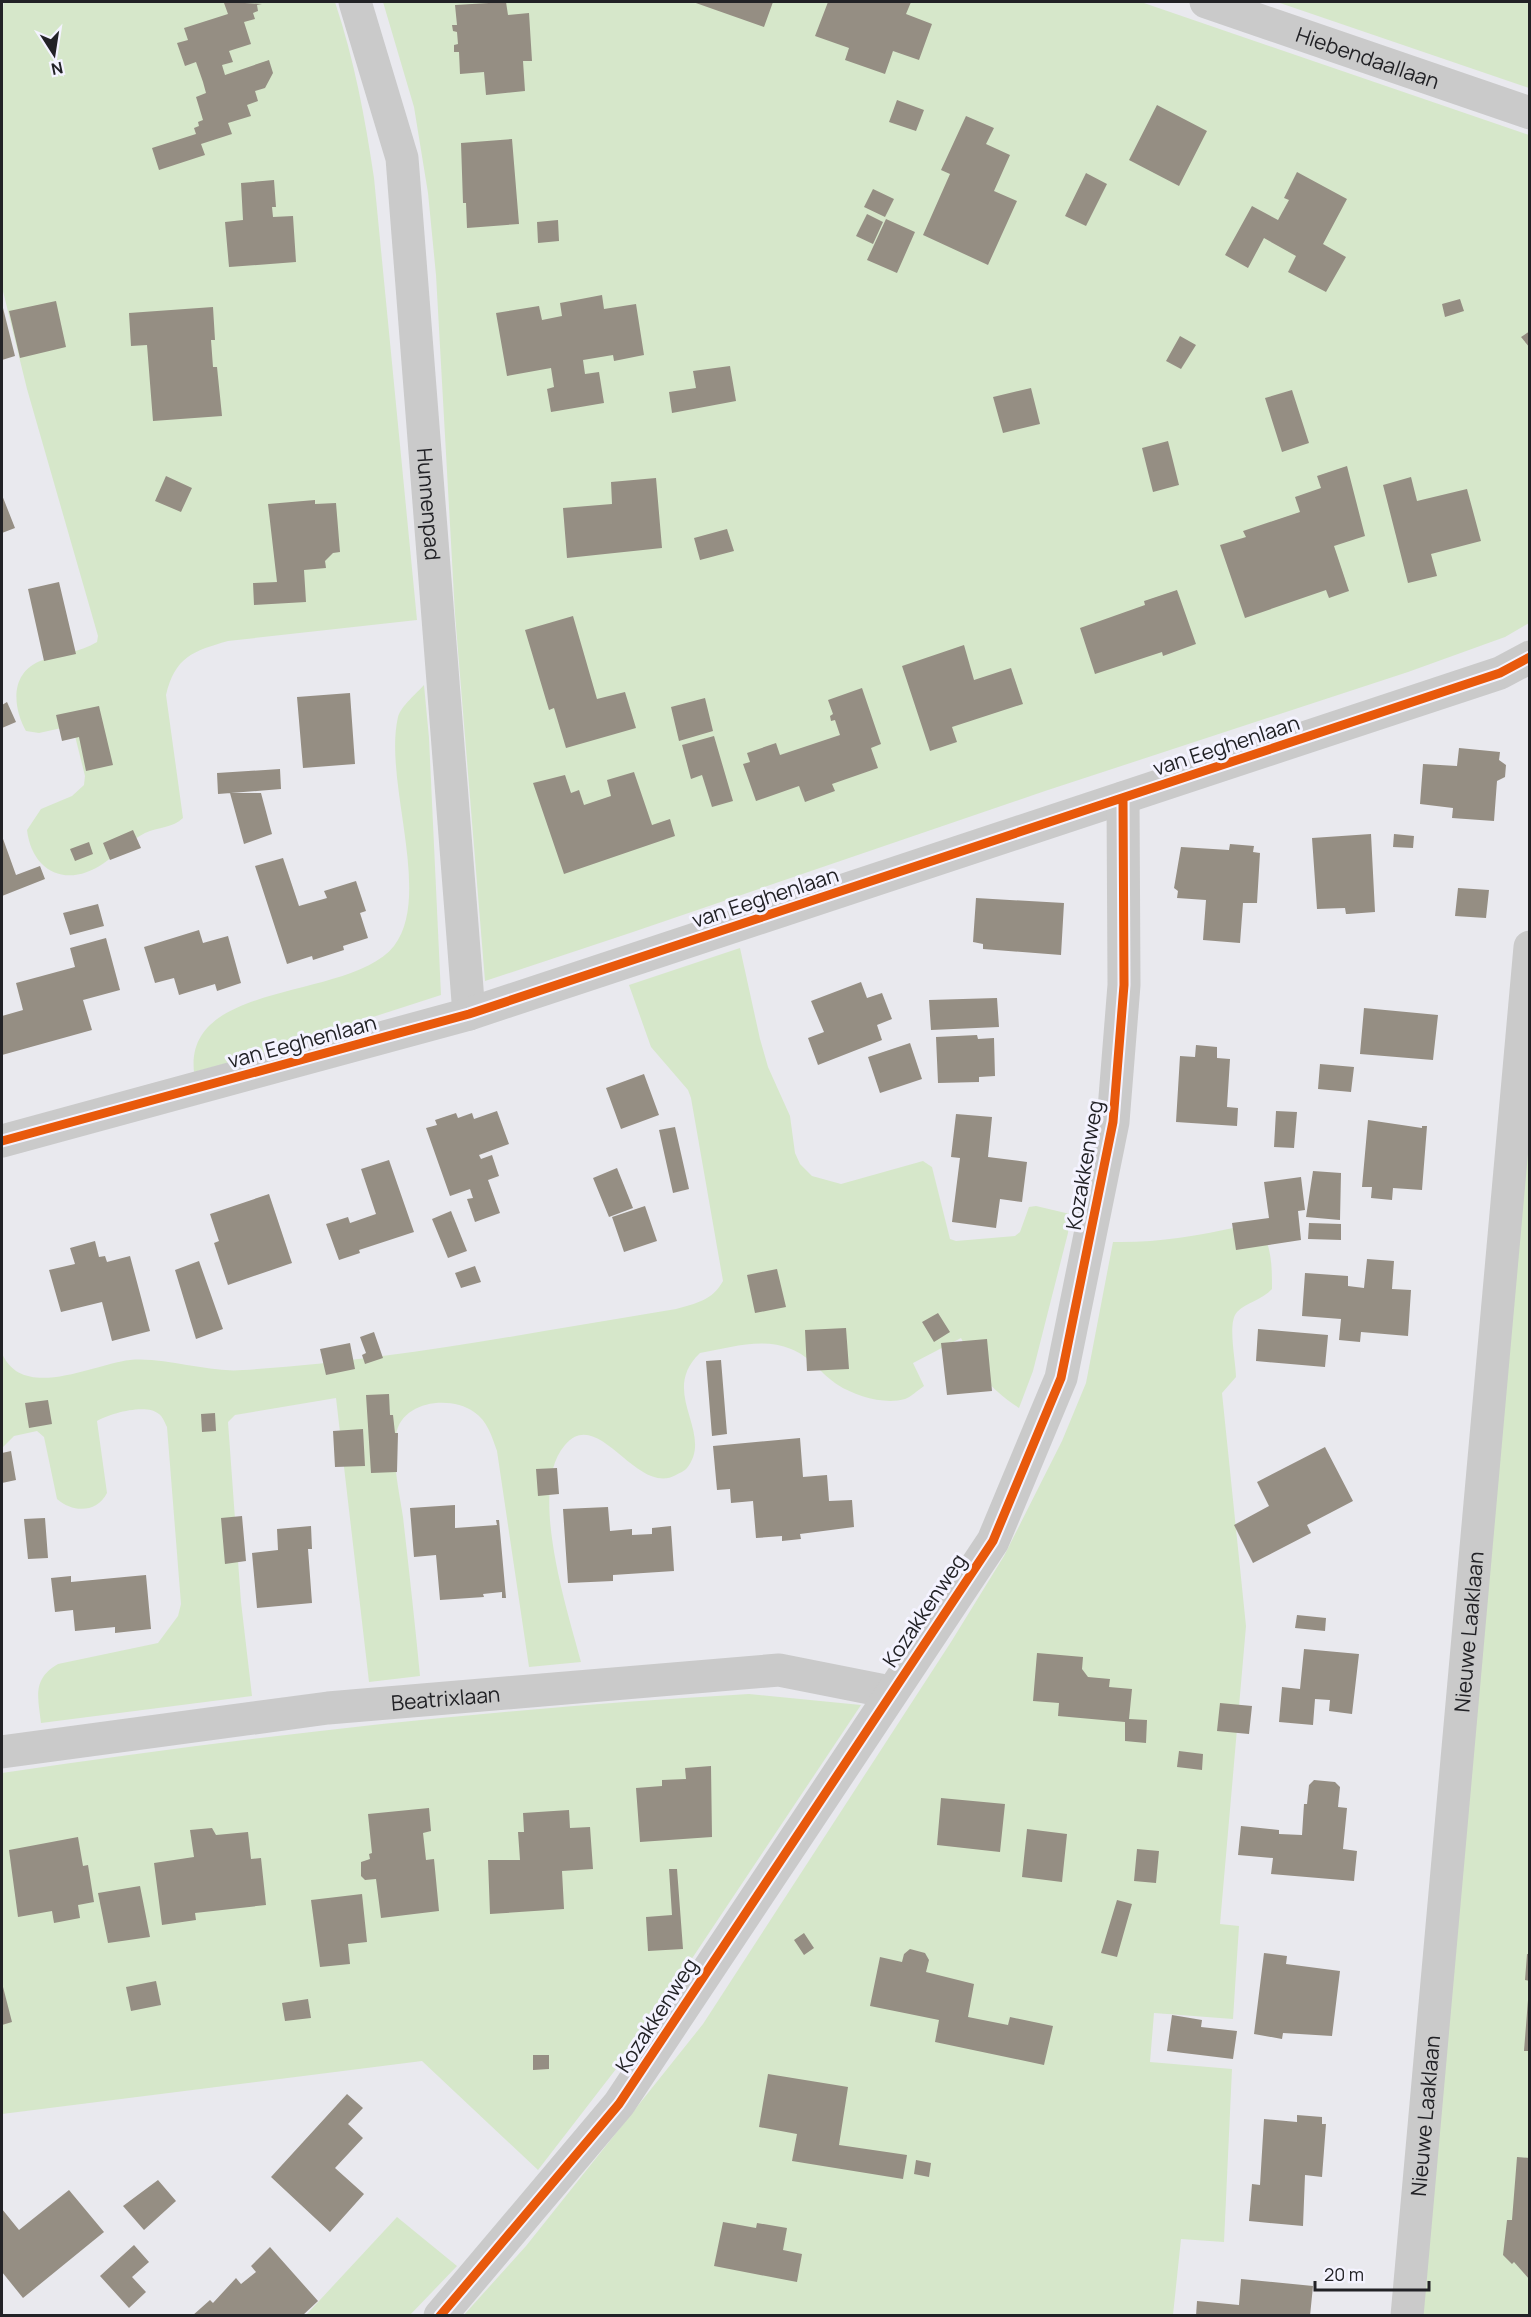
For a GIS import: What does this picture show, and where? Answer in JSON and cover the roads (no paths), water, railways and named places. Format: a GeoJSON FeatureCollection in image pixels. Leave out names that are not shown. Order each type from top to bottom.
{"type":"FeatureCollection","features":[{"type":"Feature","properties":{"kind":"street","name":"Hunnenpad"},"geometry":{"type":"LineString","coordinates":[[355,2],[402,158],[469,1014]]}},
{"type":"Feature","properties":{"kind":"street","name":"Hiebendaallaan"},"geometry":{"type":"LineString","coordinates":[[1206,2],[1530,113]]}},
{"type":"Feature","properties":{"kind":"street","name":"van Eeghenlaan"},"geometry":{"type":"LineString","coordinates":[[2,1141],[469,1014],[1500,673],[1530,657]]}},
{"type":"Feature","properties":{"kind":"street","name":"Kozakkenweg"},"geometry":{"type":"LineString","coordinates":[[440,2316],[619,2104],[890,1692],[993,1541],[1061,1378],[1113,1122],[1124,985],[1123,798]]}},
{"type":"Feature","properties":{"kind":"street","name":"Nieuwe Laaklaan"},"geometry":{"type":"LineString","coordinates":[[1407,2316],[1530,947]]}},
{"type":"Feature","properties":{"kind":"street","name":"Beatrixlaan"},"geometry":{"type":"LineString","coordinates":[[2,1752],[328,1708],[779,1671],[890,1692]]}}]}
